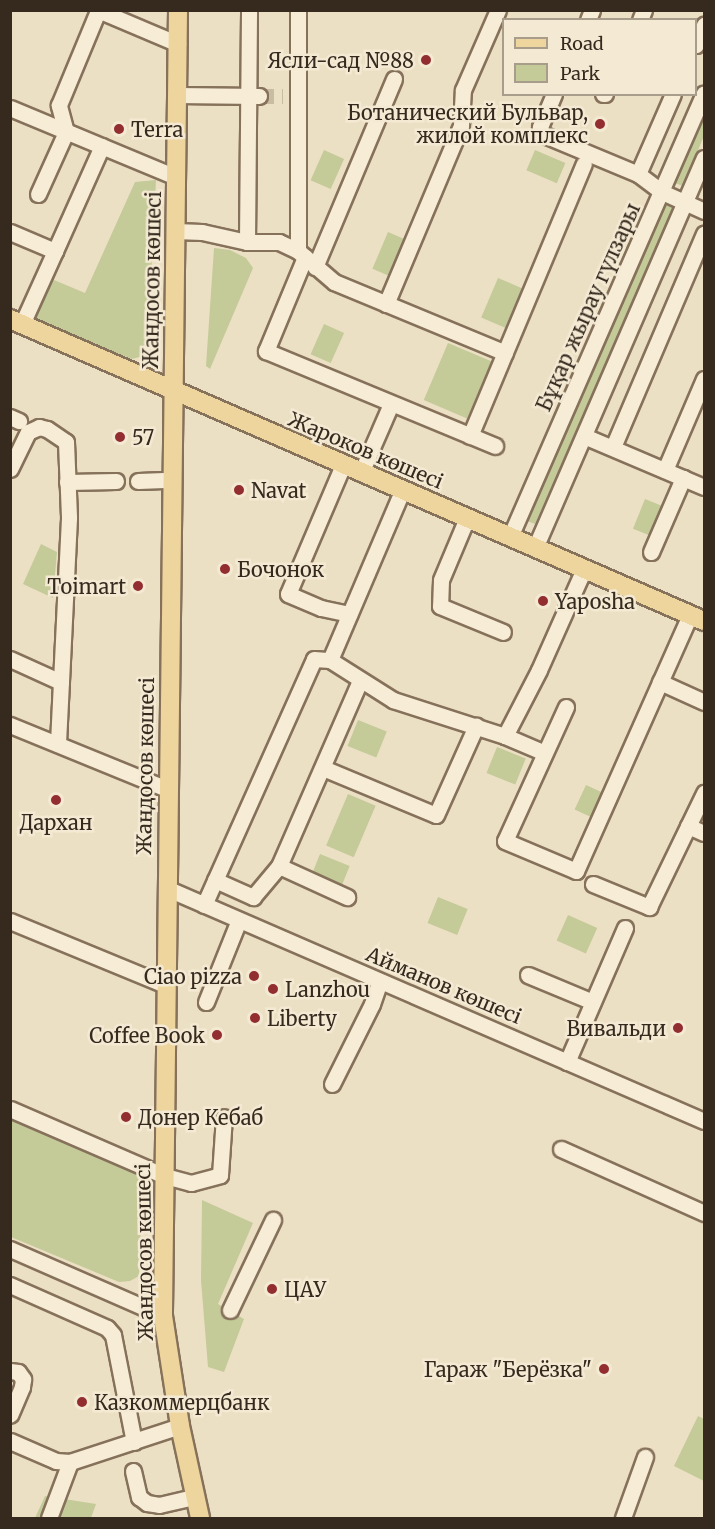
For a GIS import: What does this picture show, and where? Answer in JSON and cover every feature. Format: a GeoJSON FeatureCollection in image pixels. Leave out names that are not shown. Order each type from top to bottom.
{"type":"FeatureCollection","features":[{"type":"Feature","properties":{"kind":"main road","name":"Жандосов көшесі"},"geometry":{"type":"LineString","coordinates":[[178,10],[167,789],[163,1316],[180,1426],[200,1518]]}},
{"type":"Feature","properties":{"kind":"main road","name":"Жароков көшесі"},"geometry":{"type":"LineString","coordinates":[[16,321],[697,618]]}},
{"type":"Feature","properties":{"kind":"street"},"geometry":{"type":"LineString","coordinates":[[247,242],[254,96],[249,10]]}},
{"type":"Feature","properties":{"kind":"street"},"geometry":{"type":"LineString","coordinates":[[298,10],[290,96],[306,258]]}},
{"type":"Feature","properties":{"kind":"street"},"geometry":{"type":"LineString","coordinates":[[386,304],[461,126],[463,90],[498,10]]}},
{"type":"Feature","properties":{"kind":"street"},"geometry":{"type":"LineString","coordinates":[[38,194],[66,132],[59,105],[98,11],[178,44]]}},
{"type":"Feature","properties":{"kind":"street"},"geometry":{"type":"LineString","coordinates":[[697,43],[705,25]]}},
{"type":"Feature","properties":{"kind":"street"},"geometry":{"type":"LineString","coordinates":[[393,80],[306,258],[266,351],[495,446]]}},
{"type":"Feature","properties":{"kind":"street","name":"Бұқар жырау гүлзары"},"geometry":{"type":"LineString","coordinates":[[510,537],[705,94]]}},
{"type":"Feature","properties":{"kind":"street"},"geometry":{"type":"LineString","coordinates":[[177,95],[254,96]]}},
{"type":"Feature","properties":{"kind":"street"},"geometry":{"type":"LineString","coordinates":[[553,96],[540,127],[542,134],[638,174],[662,192],[705,211]]}},
{"type":"Feature","properties":{"kind":"street"},"geometry":{"type":"LineString","coordinates":[[638,174],[673,96]]}},
{"type":"Feature","properties":{"kind":"street"},"geometry":{"type":"LineString","coordinates":[[10,108],[176,177]]}},
{"type":"Feature","properties":{"kind":"street"},"geometry":{"type":"LineString","coordinates":[[16,321],[55,251],[102,146]]}},
{"type":"Feature","properties":{"kind":"street"},"geometry":{"type":"LineString","coordinates":[[535,548],[705,158]]}},
{"type":"Feature","properties":{"kind":"street"},"geometry":{"type":"LineString","coordinates":[[470,436],[584,164]]}},
{"type":"Feature","properties":{"kind":"street"},"geometry":{"type":"LineString","coordinates":[[175,231],[202,232],[247,242],[279,242],[306,258],[334,282],[505,353]]}},
{"type":"Feature","properties":{"kind":"street"},"geometry":{"type":"LineString","coordinates":[[10,232],[55,251]]}},
{"type":"Feature","properties":{"kind":"street"},"geometry":{"type":"LineString","coordinates":[[613,447],[705,234]]}},
{"type":"Feature","properties":{"kind":"street"},"geometry":{"type":"LineString","coordinates":[[665,470],[705,379]]}},
{"type":"Feature","properties":{"kind":"street"},"geometry":{"type":"LineString","coordinates":[[361,473],[391,404]]}},
{"type":"Feature","properties":{"kind":"street"},"geometry":{"type":"LineString","coordinates":[[10,469],[28,432],[39,428],[47,429],[66,442],[69,518],[57,744]]}},
{"type":"Feature","properties":{"kind":"street"},"geometry":{"type":"LineString","coordinates":[[584,436],[705,487]]}},
{"type":"Feature","properties":{"kind":"street"},"geometry":{"type":"LineString","coordinates":[[343,465],[288,594],[321,608],[349,614]]}},
{"type":"Feature","properties":{"kind":"street"},"geometry":{"type":"LineString","coordinates":[[651,552],[683,478]]}},
{"type":"Feature","properties":{"kind":"street"},"geometry":{"type":"LineString","coordinates":[[138,481],[171,480]]}},
{"type":"Feature","properties":{"kind":"street"},"geometry":{"type":"LineString","coordinates":[[68,482],[116,481]]}},
{"type":"Feature","properties":{"kind":"street"},"geometry":{"type":"LineString","coordinates":[[330,660],[402,490]]}},
{"type":"Feature","properties":{"kind":"street"},"geometry":{"type":"LineString","coordinates":[[467,518],[441,580],[440,606],[503,632]]}},
{"type":"Feature","properties":{"kind":"street"},"geometry":{"type":"LineString","coordinates":[[505,735],[539,670],[584,569]]}},
{"type":"Feature","properties":{"kind":"street"},"geometry":{"type":"LineString","coordinates":[[566,707],[505,841],[576,871],[660,682],[697,618]]}},
{"type":"Feature","properties":{"kind":"street"},"geometry":{"type":"LineString","coordinates":[[10,659],[61,682]]}},
{"type":"Feature","properties":{"kind":"street"},"geometry":{"type":"LineString","coordinates":[[204,905],[314,660],[330,660],[393,700],[505,735],[545,753]]}},
{"type":"Feature","properties":{"kind":"street"},"geometry":{"type":"LineString","coordinates":[[215,880],[253,897],[279,866],[360,681]]}},
{"type":"Feature","properties":{"kind":"street"},"geometry":{"type":"LineString","coordinates":[[660,682],[705,702]]}},
{"type":"Feature","properties":{"kind":"street"},"geometry":{"type":"LineString","coordinates":[[10,725],[167,789]]}},
{"type":"Feature","properties":{"kind":"street"},"geometry":{"type":"LineString","coordinates":[[323,768],[436,815],[476,726]]}},
{"type":"Feature","properties":{"kind":"street"},"geometry":{"type":"LineString","coordinates":[[593,884],[649,907],[705,793]]}},
{"type":"Feature","properties":{"kind":"street"},"geometry":{"type":"LineString","coordinates":[[688,826],[705,833]]}},
{"type":"Feature","properties":{"kind":"street"},"geometry":{"type":"LineString","coordinates":[[279,866],[347,897]]}},
{"type":"Feature","properties":{"kind":"street","name":"Айманов көшесі"},"geometry":{"type":"LineString","coordinates":[[166,888],[705,1121]]}},
{"type":"Feature","properties":{"kind":"street"},"geometry":{"type":"LineString","coordinates":[[206,1002],[239,920]]}},
{"type":"Feature","properties":{"kind":"street"},"geometry":{"type":"LineString","coordinates":[[10,921],[165,985]]}},
{"type":"Feature","properties":{"kind":"street"},"geometry":{"type":"LineString","coordinates":[[567,1062],[625,928]]}},
{"type":"Feature","properties":{"kind":"street"},"geometry":{"type":"LineString","coordinates":[[528,975],[593,1002]]}},
{"type":"Feature","properties":{"kind":"street"},"geometry":{"type":"LineString","coordinates":[[332,1084],[381,981]]}},
{"type":"Feature","properties":{"kind":"street"},"geometry":{"type":"LineString","coordinates":[[10,1109],[165,1176],[191,1184],[220,1175],[224,1118]]}},
{"type":"Feature","properties":{"kind":"street"},"geometry":{"type":"LineString","coordinates":[[561,1149],[705,1213]]}},
{"type":"Feature","properties":{"kind":"street"},"geometry":{"type":"LineString","coordinates":[[230,1310],[273,1220]]}},
{"type":"Feature","properties":{"kind":"street"},"geometry":{"type":"LineString","coordinates":[[10,1249],[163,1316]]}},
{"type":"Feature","properties":{"kind":"street"},"geometry":{"type":"LineString","coordinates":[[10,1285],[107,1328],[112,1335],[134,1442]]}},
{"type":"Feature","properties":{"kind":"street"},"geometry":{"type":"LineString","coordinates":[[10,1371],[18,1372],[23,1379],[22,1387],[10,1414]]}},
{"type":"Feature","properties":{"kind":"street"},"geometry":{"type":"LineString","coordinates":[[10,1441],[56,1461],[70,1462],[180,1426]]}},
{"type":"Feature","properties":{"kind":"street"},"geometry":{"type":"LineString","coordinates":[[623,1518],[645,1457]]}},
{"type":"Feature","properties":{"kind":"street"},"geometry":{"type":"LineString","coordinates":[[49,1518],[70,1462]]}},
{"type":"Feature","properties":{"kind":"street"},"geometry":{"type":"LineString","coordinates":[[133,1471],[139,1497],[147,1503],[159,1504],[195,1497]]}},
{"type":"Feature","properties":{"kind":"green space"},"geometry":{"type":"Polygon","coordinates":[[[704,107],[704,136],[683,186],[672,182],[704,107]]]}},
{"type":"Feature","properties":{"kind":"green space"},"geometry":{"type":"Polygon","coordinates":[[[324,150],[344,159],[331,189],[311,180],[324,150]]]}},
{"type":"Feature","properties":{"kind":"green space"},"geometry":{"type":"Polygon","coordinates":[[[535,150],[565,163],[557,183],[526,170],[535,150]]]}},
{"type":"Feature","properties":{"kind":"green space"},"geometry":{"type":"Polygon","coordinates":[[[156,180],[147,355],[132,359],[32,320],[49,284],[54,280],[85,293],[135,182],[156,180]]]}},
{"type":"Feature","properties":{"kind":"green space"},"geometry":{"type":"Polygon","coordinates":[[[665,201],[675,206],[535,524],[527,521],[665,201]]]}},
{"type":"Feature","properties":{"kind":"green space"},"geometry":{"type":"Polygon","coordinates":[[[388,232],[407,240],[392,277],[372,269],[388,232]]]}},
{"type":"Feature","properties":{"kind":"green space"},"geometry":{"type":"Polygon","coordinates":[[[214,248],[230,250],[246,258],[253,268],[210,369],[206,366],[214,248]]]}},
{"type":"Feature","properties":{"kind":"green space"},"geometry":{"type":"Polygon","coordinates":[[[498,278],[522,288],[505,328],[481,318],[498,278]]]}},
{"type":"Feature","properties":{"kind":"green space"},"geometry":{"type":"Polygon","coordinates":[[[324,324],[344,333],[331,363],[311,354],[324,324]]]}},
{"type":"Feature","properties":{"kind":"green space"},"geometry":{"type":"Polygon","coordinates":[[[448,343],[491,361],[467,418],[424,400],[448,343]]]}},
{"type":"Feature","properties":{"kind":"green space"},"geometry":{"type":"Polygon","coordinates":[[[645,499],[665,507],[653,537],[633,529],[645,499]]]}},
{"type":"Feature","properties":{"kind":"green space"},"geometry":{"type":"Polygon","coordinates":[[[41,544],[57,552],[53,598],[23,584],[41,544]]]}},
{"type":"Feature","properties":{"kind":"green space"},"geometry":{"type":"Polygon","coordinates":[[[358,720],[387,732],[376,758],[348,746],[358,720]]]}},
{"type":"Feature","properties":{"kind":"green space"},"geometry":{"type":"Polygon","coordinates":[[[497,747],[526,759],[515,785],[487,773],[497,747]]]}},
{"type":"Feature","properties":{"kind":"green space"},"geometry":{"type":"Polygon","coordinates":[[[586,785],[605,794],[594,818],[575,809],[586,785]]]}},
{"type":"Feature","properties":{"kind":"green space"},"geometry":{"type":"Polygon","coordinates":[[[348,794],[376,806],[354,857],[326,846],[348,794]]]}},
{"type":"Feature","properties":{"kind":"green space"},"geometry":{"type":"Polygon","coordinates":[[[320,854],[350,866],[339,892],[310,880],[320,854]]]}},
{"type":"Feature","properties":{"kind":"green space"},"geometry":{"type":"Polygon","coordinates":[[[438,897],[468,909],[457,935],[428,923],[438,897]]]}},
{"type":"Feature","properties":{"kind":"green space"},"geometry":{"type":"Polygon","coordinates":[[[568,915],[597,928],[586,954],[557,941],[568,915]]]}},
{"type":"Feature","properties":{"kind":"green space"},"geometry":{"type":"Polygon","coordinates":[[[10,1118],[118,1164],[138,1176],[142,1185],[139,1276],[130,1281],[119,1282],[11,1237],[10,1118]]]}},
{"type":"Feature","properties":{"kind":"green space"},"geometry":{"type":"Polygon","coordinates":[[[202,1200],[253,1223],[218,1304],[244,1319],[224,1372],[208,1367],[201,1280],[202,1200]]]}},
{"type":"Feature","properties":{"kind":"green space"},"geometry":{"type":"Polygon","coordinates":[[[698,1416],[704,1419],[704,1481],[674,1466],[698,1416]]]}},
{"type":"Feature","properties":{"kind":"green space"},"geometry":{"type":"Polygon","coordinates":[[[45,1496],[96,1504],[91,1518],[35,1518],[45,1496]]]}},
{"type":"Feature","properties":{"kind":"tunnel"},"geometry":{"type":"LineString","coordinates":[[259,96],[283,96]]}},
{"type":"Feature","properties":{"kind":"place","name":"Ясли-сад №88"},"geometry":{"type":"Point","coordinates":[426,60]}},
{"type":"Feature","properties":{"kind":"place","name":"Ботанический Бульвар, жилой комплекс"},"geometry":{"type":"Point","coordinates":[600,124]}},
{"type":"Feature","properties":{"kind":"place","name":"Terra"},"geometry":{"type":"Point","coordinates":[119,129]}},
{"type":"Feature","properties":{"kind":"place","name":"57"},"geometry":{"type":"Point","coordinates":[120,437]}},
{"type":"Feature","properties":{"kind":"place","name":"Navat"},"geometry":{"type":"Point","coordinates":[239,490]}},
{"type":"Feature","properties":{"kind":"place","name":"Бочонок"},"geometry":{"type":"Point","coordinates":[225,569]}},
{"type":"Feature","properties":{"kind":"place","name":"Toimart"},"geometry":{"type":"Point","coordinates":[138,586]}},
{"type":"Feature","properties":{"kind":"place","name":"Yaposha"},"geometry":{"type":"Point","coordinates":[543,601]}},
{"type":"Feature","properties":{"kind":"place","name":"Дархан"},"geometry":{"type":"Point","coordinates":[56,800]}},
{"type":"Feature","properties":{"kind":"place","name":"Ciao pizza"},"geometry":{"type":"Point","coordinates":[254,976]}},
{"type":"Feature","properties":{"kind":"place","name":"Lanzhou"},"geometry":{"type":"Point","coordinates":[273,989]}},
{"type":"Feature","properties":{"kind":"place","name":"Liberty"},"geometry":{"type":"Point","coordinates":[255,1018]}},
{"type":"Feature","properties":{"kind":"place","name":"Вивальди"},"geometry":{"type":"Point","coordinates":[678,1028]}},
{"type":"Feature","properties":{"kind":"place","name":"Coffee Book"},"geometry":{"type":"Point","coordinates":[217,1035]}},
{"type":"Feature","properties":{"kind":"place","name":"Донер Кебаб"},"geometry":{"type":"Point","coordinates":[126,1117]}},
{"type":"Feature","properties":{"kind":"place","name":"ЦАУ"},"geometry":{"type":"Point","coordinates":[272,1289]}},
{"type":"Feature","properties":{"kind":"place","name":"Гараж \"Берёзка\""},"geometry":{"type":"Point","coordinates":[604,1369]}},
{"type":"Feature","properties":{"kind":"place","name":"Казкоммерцбанк"},"geometry":{"type":"Point","coordinates":[82,1402]}}]}
